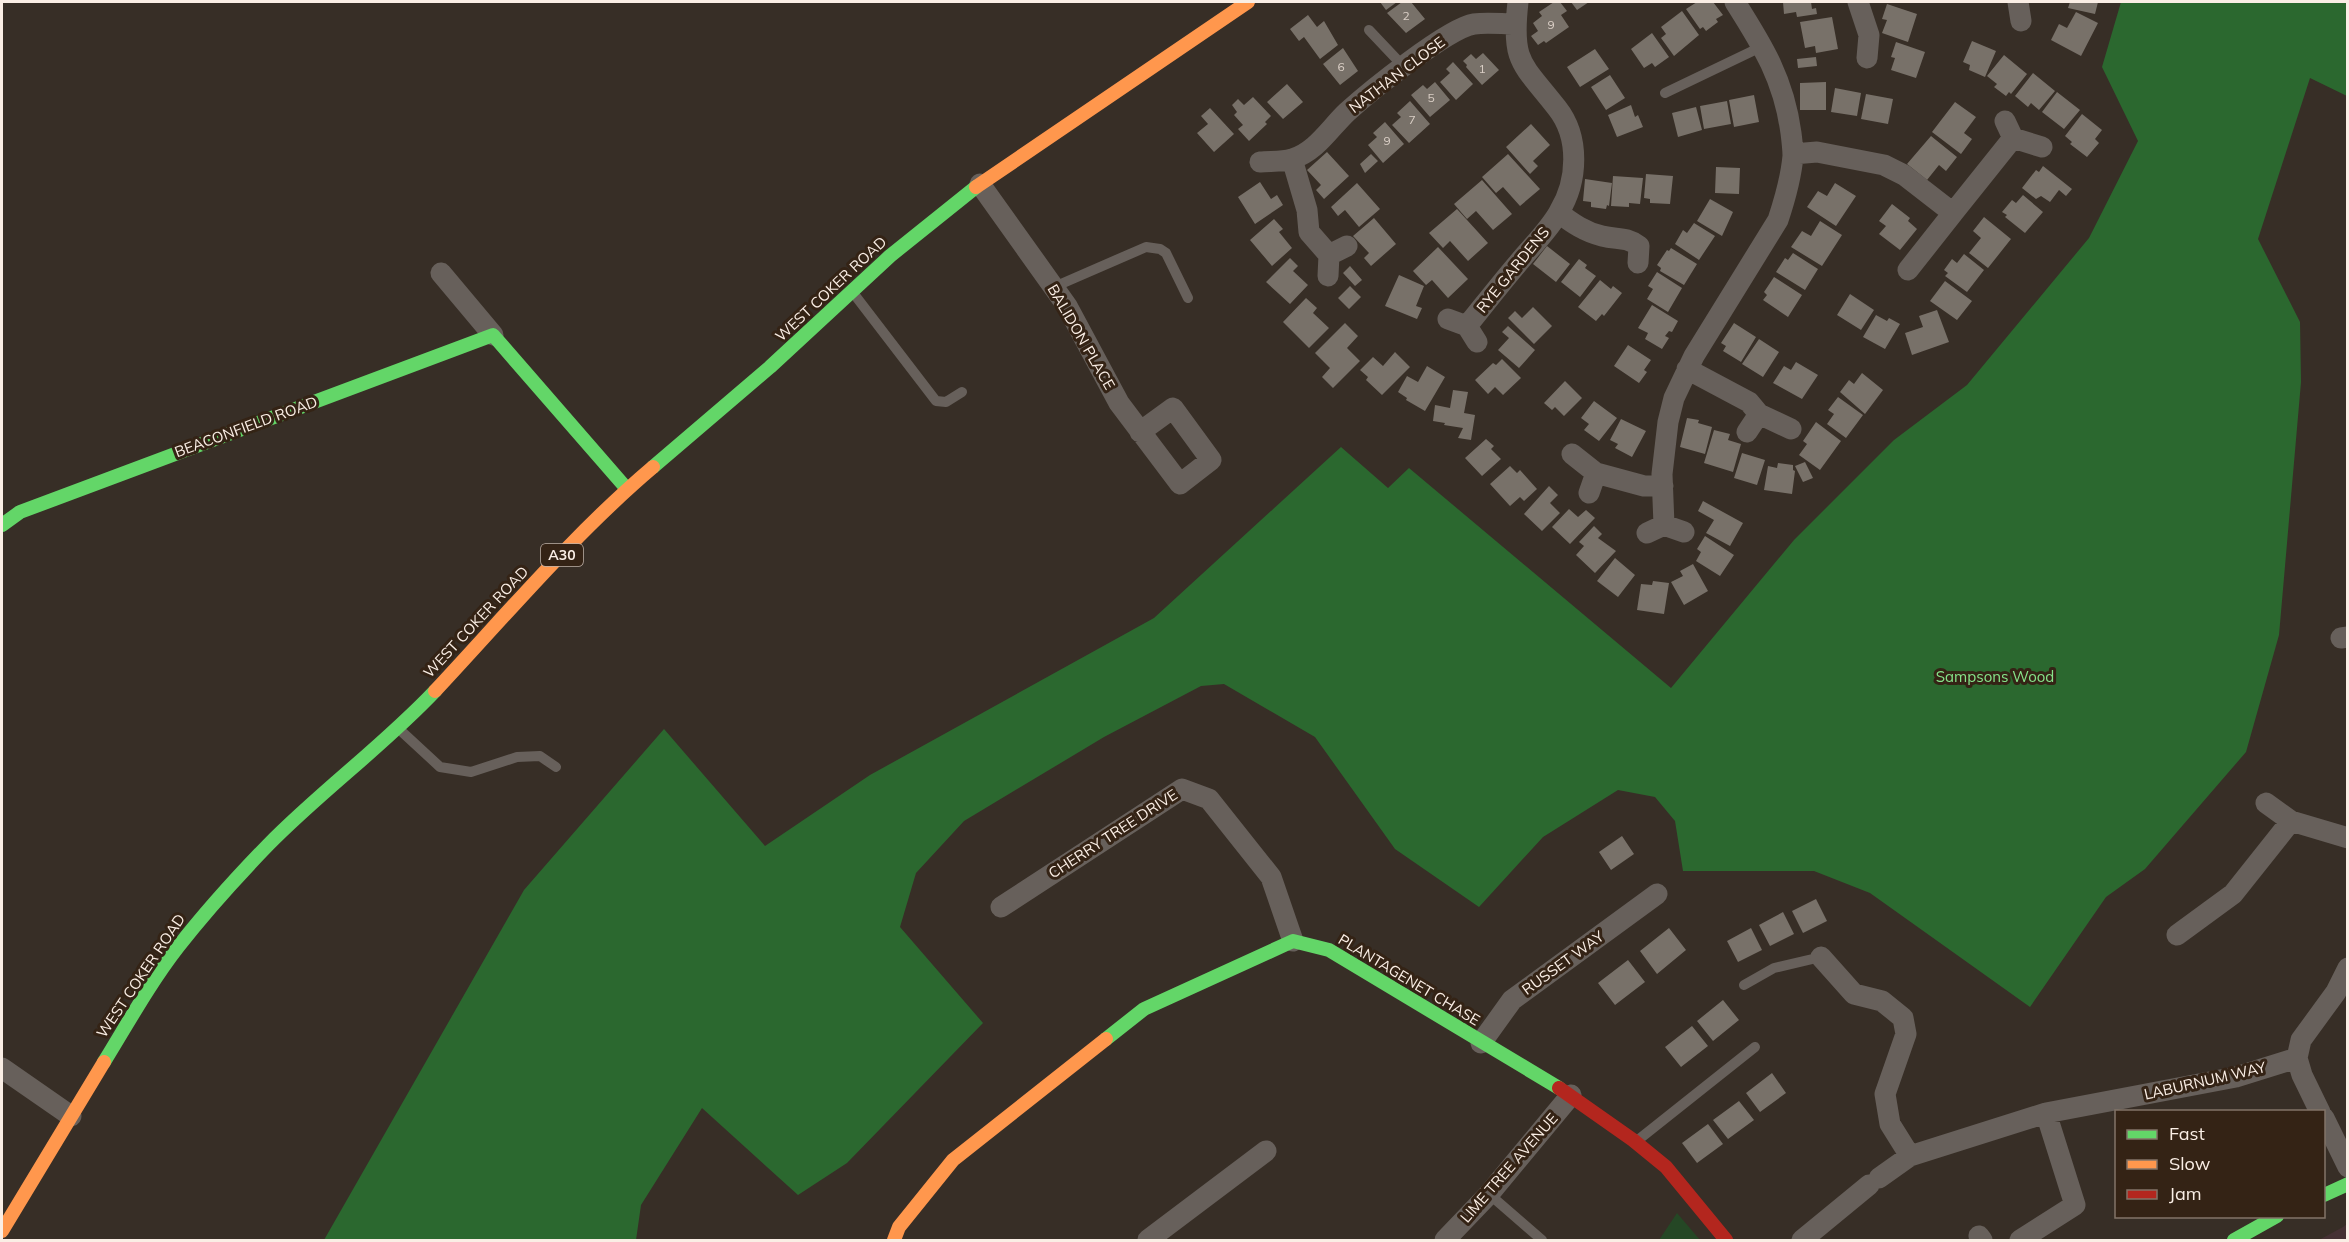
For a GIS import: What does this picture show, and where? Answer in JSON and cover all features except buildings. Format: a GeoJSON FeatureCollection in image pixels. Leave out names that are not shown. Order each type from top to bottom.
{"type":"FeatureCollection","features":[{"type":"Feature","properties":{"kind":"main road","name":"WEST COKER ROAD"},"geometry":{"type":"LineString","coordinates":[[2,1231],[149,988],[202,915],[270,843],[398,728],[627,489],[770,367],[890,256],[980,184],[1248,2]]}},
{"type":"Feature","properties":{"kind":"main road"},"geometry":{"type":"LineString","coordinates":[[493,335],[627,489]]}},
{"type":"Feature","properties":{"kind":"main road","name":"BEACONFIELD ROAD"},"geometry":{"type":"LineString","coordinates":[[2,525],[20,512],[493,335]]}},
{"type":"Feature","properties":{"kind":"main road"},"geometry":{"type":"LineString","coordinates":[[894,1240],[899,1227],[952,1160],[1144,1009],[1293,941]]}},
{"type":"Feature","properties":{"kind":"main road","name":"PLANTAGENET CHASE"},"geometry":{"type":"LineString","coordinates":[[1293,941],[1329,950],[1571,1095],[1666,1167],[1726,1240]]}},
{"type":"Feature","properties":{"kind":"main road"},"geometry":{"type":"LineString","coordinates":[[2325,1195],[2348,1184]]}},
{"type":"Feature","properties":{"kind":"main road"},"geometry":{"type":"LineString","coordinates":[[2234,1240],[2273,1218]]}},
{"type":"Feature","properties":{"kind":"street","name":"RYE GARDENS"},"geometry":{"type":"LineString","coordinates":[[1464,329],[1559,213],[1572,179],[1575,158],[1567,124],[1558,108],[1530,77],[1520,59],[1515,42],[1518,2]]}},
{"type":"Feature","properties":{"kind":"street"},"geometry":{"type":"LineString","coordinates":[[1684,532],[1656,529],[1663,486],[1668,422],[1674,398],[1687,369],[1778,220],[1787,193],[1793,154],[1788,112],[1779,81],[1763,46],[1735,2]]}},
{"type":"Feature","properties":{"kind":"street"},"geometry":{"type":"LineString","coordinates":[[1858,2],[1869,35],[1867,58]]}},
{"type":"Feature","properties":{"kind":"street","name":"NATHAN CLOSE"},"geometry":{"type":"LineString","coordinates":[[1260,162],[1292,159],[1322,140],[1347,112],[1454,32],[1474,24],[1515,24]]}},
{"type":"Feature","properties":{"kind":"street"},"geometry":{"type":"LineString","coordinates":[[1908,270],[1953,213],[2009,130],[2042,147]]}},
{"type":"Feature","properties":{"kind":"street"},"geometry":{"type":"LineString","coordinates":[[1793,154],[1817,152],[1884,165],[1904,175],[1953,213]]}},
{"type":"Feature","properties":{"kind":"street"},"geometry":{"type":"LineString","coordinates":[[1292,159],[1307,210],[1309,232],[1338,250],[1328,276]]}},
{"type":"Feature","properties":{"kind":"street","name":"BALIDON PLACE"},"geometry":{"type":"LineString","coordinates":[[980,184],[1054,287],[1077,323],[1099,369],[1119,403],[1140,432]]}},
{"type":"Feature","properties":{"kind":"street","name":"RYE GARDENS"},"geometry":{"type":"LineString","coordinates":[[1559,213],[1575,226],[1591,233],[1604,237],[1629,238],[1644,248]]}},
{"type":"Feature","properties":{"kind":"street"},"geometry":{"type":"LineString","coordinates":[[441,273],[493,335]]}},
{"type":"Feature","properties":{"kind":"street"},"geometry":{"type":"LineString","coordinates":[[1687,369],[1749,402],[1760,414],[1791,429]]}},
{"type":"Feature","properties":{"kind":"street"},"geometry":{"type":"LineString","coordinates":[[1747,432],[1760,414]]}},
{"type":"Feature","properties":{"kind":"street"},"geometry":{"type":"LineString","coordinates":[[1572,454],[1592,483],[1663,486]]}},
{"type":"Feature","properties":{"kind":"street","name":"CHERRY TREE DRIVE"},"geometry":{"type":"LineString","coordinates":[[1001,907],[1182,789],[1209,800],[1271,877],[1293,941]]}},
{"type":"Feature","properties":{"kind":"street"},"geometry":{"type":"LineString","coordinates":[[2266,803],[2291,821],[2348,838]]}},
{"type":"Feature","properties":{"kind":"street"},"geometry":{"type":"LineString","coordinates":[[2177,935],[2233,894],[2291,821]]}},
{"type":"Feature","properties":{"kind":"street","name":"RUSSET WAY"},"geometry":{"type":"LineString","coordinates":[[1481,1043],[1512,1000],[1658,894]]}},
{"type":"Feature","properties":{"kind":"street"},"geometry":{"type":"LineString","coordinates":[[1821,957],[1854,994],[1882,1001],[1903,1018],[1906,1034],[1885,1094],[1890,1124],[1910,1156]]}},
{"type":"Feature","properties":{"kind":"street"},"geometry":{"type":"LineString","coordinates":[[2319,1110],[2302,1075],[2297,1058],[2301,1040],[2336,992],[2348,968]]}},
{"type":"Feature","properties":{"kind":"street","name":"LABURNUM WAY"},"geometry":{"type":"LineString","coordinates":[[1802,1240],[1910,1156],[2046,1113],[2236,1077],[2297,1058]]}},
{"type":"Feature","properties":{"kind":"street"},"geometry":{"type":"LineString","coordinates":[[2,1068],[71,1116]]}},
{"type":"Feature","properties":{"kind":"street","name":"LIME TREE AVENUE"},"geometry":{"type":"LineString","coordinates":[[1445,1240],[1489,1194],[1571,1095]]}},
{"type":"Feature","properties":{"kind":"street"},"geometry":{"type":"LineString","coordinates":[[2019,1240],[2075,1205],[2046,1113]]}},
{"type":"Feature","properties":{"kind":"street"},"geometry":{"type":"LineString","coordinates":[[2325,1120],[2348,1167]]}},
{"type":"Feature","properties":{"kind":"street"},"geometry":{"type":"LineString","coordinates":[[1148,1240],[1266,1151]]}},
{"type":"Feature","properties":{"kind":"lane"},"geometry":{"type":"LineString","coordinates":[[1368,30],[1404,68]]}},
{"type":"Feature","properties":{"kind":"lane"},"geometry":{"type":"LineString","coordinates":[[1665,93],[1763,46]]}},
{"type":"Feature","properties":{"kind":"lane"},"geometry":{"type":"LineString","coordinates":[[1054,287],[1146,246],[1166,253],[1188,298]]}},
{"type":"Feature","properties":{"kind":"lane"},"geometry":{"type":"LineString","coordinates":[[852,291],[936,401],[946,402],[962,392]]}},
{"type":"Feature","properties":{"kind":"lane"},"geometry":{"type":"LineString","coordinates":[[398,728],[440,767],[471,772],[517,757],[540,756],[556,767]]}},
{"type":"Feature","properties":{"kind":"lane"},"geometry":{"type":"LineString","coordinates":[[1744,985],[1774,968],[1821,957]]}},
{"type":"Feature","properties":{"kind":"lane"},"geometry":{"type":"LineString","coordinates":[[1635,1142],[1755,1047]]}},
{"type":"Feature","properties":{"kind":"lane"},"geometry":{"type":"LineString","coordinates":[[1489,1194],[1542,1240]]}},
{"type":"Feature","properties":{"kind":"shaded area"},"geometry":{"type":"Polygon","coordinates":[[[2347,1224],[2347,1240],[2319,1240],[2343,1227],[2347,1224]]]}},
{"type":"Feature","properties":{"kind":"green space","name":"Sampsons Wood"},"geometry":{"type":"Polygon","coordinates":[[[2121,2],[2347,2],[2347,96],[2310,78],[2258,239],[2300,322],[2301,382],[2279,635],[2246,752],[2145,869],[2106,897],[2030,1007],[1870,893],[1814,871],[1683,871],[1675,821],[1655,797],[1618,790],[1543,837],[1479,907],[1395,849],[1315,737],[1224,684],[1201,686],[1104,737],[964,821],[916,873],[900,927],[983,1023],[847,1163],[798,1195],[702,1108],[641,1205],[636,1240],[324,1240],[524,890],[664,729],[765,846],[870,775],[1154,618],[1341,447],[1388,488],[1409,468],[1671,688],[1794,540],[1894,440],[1967,385],[2089,238],[2138,141],[2102,67],[2121,2]]]}},
{"type":"Feature","properties":{"kind":"green space"},"geometry":{"type":"Polygon","coordinates":[[[1677,1213],[1700,1240],[1659,1240],[1677,1213]]]}},
{"type":"Feature","properties":{"kind":"traffic: fast"},"geometry":{"type":"LineString","coordinates":[[653,467],[770,367],[890,256],[976,187]]}},
{"type":"Feature","properties":{"kind":"traffic: fast"},"geometry":{"type":"LineString","coordinates":[[2,525],[20,512],[493,335],[627,489]]}},
{"type":"Feature","properties":{"kind":"traffic: fast"},"geometry":{"type":"LineString","coordinates":[[104,1062],[139,1003],[168,961],[222,895],[288,825],[394,731],[435,691]]}},
{"type":"Feature","properties":{"kind":"traffic: fast"},"geometry":{"type":"LineString","coordinates":[[1106,1039],[1144,1009],[1293,941],[1329,950],[1559,1088]]}},
{"type":"Feature","properties":{"kind":"traffic: fast"},"geometry":{"type":"LineString","coordinates":[[2325,1195],[2348,1184]]}},
{"type":"Feature","properties":{"kind":"traffic: fast"},"geometry":{"type":"LineString","coordinates":[[2234,1240],[2273,1218]]}},
{"type":"Feature","properties":{"kind":"traffic: slow"},"geometry":{"type":"LineString","coordinates":[[976,187],[1248,2]]}},
{"type":"Feature","properties":{"kind":"traffic: slow"},"geometry":{"type":"LineString","coordinates":[[435,691],[568,547],[653,467]]}},
{"type":"Feature","properties":{"kind":"traffic: slow"},"geometry":{"type":"LineString","coordinates":[[894,1240],[899,1227],[953,1160],[1106,1039]]}},
{"type":"Feature","properties":{"kind":"traffic: slow"},"geometry":{"type":"LineString","coordinates":[[2,1231],[104,1062]]}},
{"type":"Feature","properties":{"kind":"traffic: jam"},"geometry":{"type":"LineString","coordinates":[[1559,1088],[1633,1140],[1666,1167],[1726,1240]]}}]}
